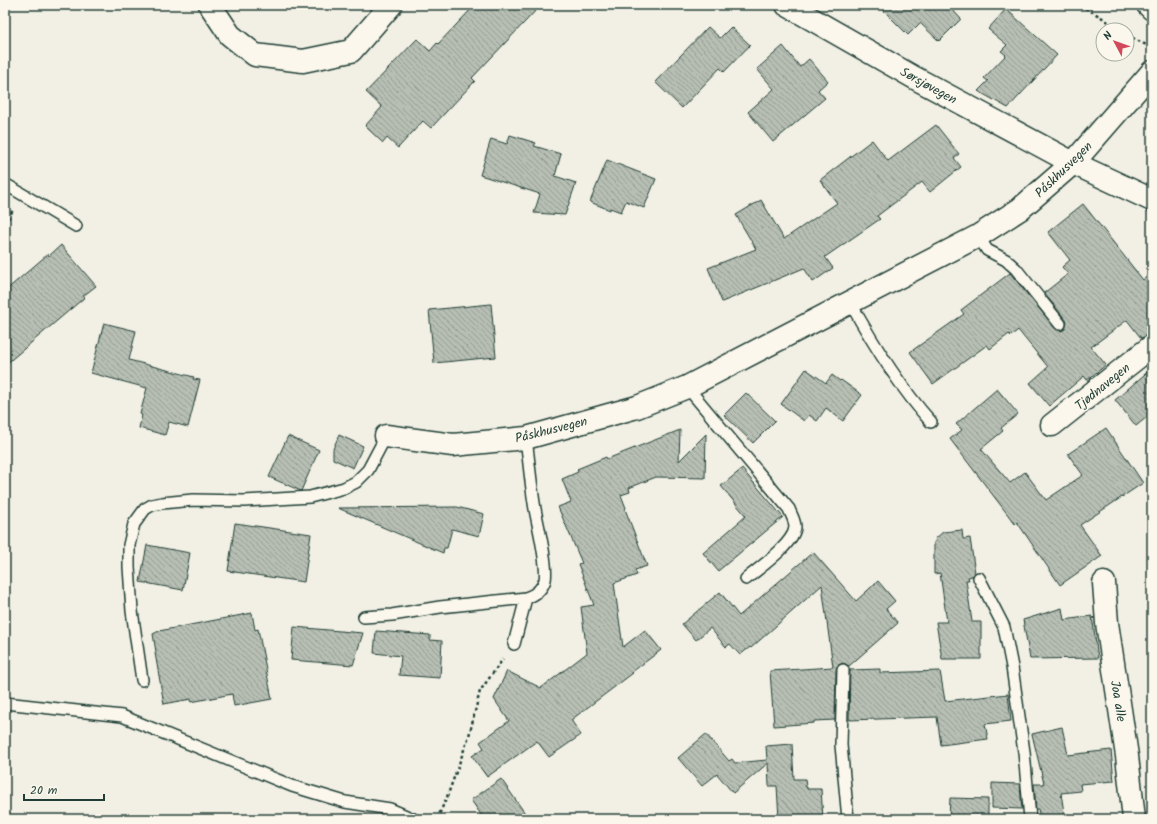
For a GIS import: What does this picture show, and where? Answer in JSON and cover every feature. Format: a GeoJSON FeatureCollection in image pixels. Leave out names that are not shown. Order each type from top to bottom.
{"type":"FeatureCollection","features":[{"type":"Feature","properties":{"kind":"street"},"geometry":{"type":"LineString","coordinates":[[210,5],[230,35],[255,55],[303,61],[351,51],[390,5]]}},
{"type":"Feature","properties":{"kind":"street","name":"Sørsjøvegen"},"geometry":{"type":"LineString","coordinates":[[787,5],[915,78],[1073,163]]}},
{"type":"Feature","properties":{"kind":"street"},"geometry":{"type":"LineString","coordinates":[[1148,5],[1152,9]]}},
{"type":"Feature","properties":{"kind":"street","name":"Påskhusvegen"},"geometry":{"type":"LineString","coordinates":[[386,436],[453,444],[526,438],[637,407],[687,387],[978,236],[1020,209],[1073,163],[1152,72]]}},
{"type":"Feature","properties":{"kind":"street"},"geometry":{"type":"LineString","coordinates":[[1073,163],[1152,200]]}},
{"type":"Feature","properties":{"kind":"street","name":"Tjødnavegen"},"geometry":{"type":"LineString","coordinates":[[1052,426],[1152,346]]}},
{"type":"Feature","properties":{"kind":"street","name":"Joa alle"},"geometry":{"type":"LineString","coordinates":[[1104,583],[1107,623],[1127,756],[1134,819]]}},
{"type":"Feature","properties":{"kind":"lane"},"geometry":{"type":"LineString","coordinates":[[5,184],[76,226]]}},
{"type":"Feature","properties":{"kind":"lane"},"geometry":{"type":"LineString","coordinates":[[978,236],[987,250],[1006,260],[1016,269],[1060,324]]}},
{"type":"Feature","properties":{"kind":"lane"},"geometry":{"type":"LineString","coordinates":[[850,302],[879,352],[922,411],[932,422]]}},
{"type":"Feature","properties":{"kind":"lane"},"geometry":{"type":"LineString","coordinates":[[687,387],[789,509],[794,521],[795,528],[790,540],[746,579]]}},
{"type":"Feature","properties":{"kind":"lane"},"geometry":{"type":"LineString","coordinates":[[142,680],[132,611],[129,545],[134,524],[144,509],[162,502],[310,497],[344,488],[356,482],[368,470],[386,436]]}},
{"type":"Feature","properties":{"kind":"lane"},"geometry":{"type":"LineString","coordinates":[[364,617],[392,615],[440,607],[526,598],[534,595],[541,588],[545,579],[545,563],[535,507],[526,438]]}},
{"type":"Feature","properties":{"kind":"lane"},"geometry":{"type":"LineString","coordinates":[[979,578],[1004,627],[1012,667],[1023,744],[1030,819]]}},
{"type":"Feature","properties":{"kind":"lane"},"geometry":{"type":"LineString","coordinates":[[514,644],[526,598]]}},
{"type":"Feature","properties":{"kind":"lane"},"geometry":{"type":"LineString","coordinates":[[843,670],[841,745],[848,819]]}},
{"type":"Feature","properties":{"kind":"lane"},"geometry":{"type":"LineString","coordinates":[[5,703],[122,716],[292,786],[345,802],[390,808],[413,819]]}},
{"type":"Feature","properties":{"kind":"path"},"geometry":{"type":"LineString","coordinates":[[1080,5],[1108,22]]}},
{"type":"Feature","properties":{"kind":"path"},"geometry":{"type":"LineString","coordinates":[[1135,39],[1152,48]]}},
{"type":"Feature","properties":{"kind":"path"},"geometry":{"type":"LineString","coordinates":[[436,819],[447,797],[469,736],[480,691],[514,644]]}},
{"type":"Feature","properties":{"kind":"building"},"geometry":{"type":"Polygon","coordinates":[[[475,5],[541,5],[472,78],[475,81],[431,128],[423,121],[398,148],[387,138],[383,143],[365,126],[382,107],[366,92],[417,39],[430,51],[475,5]]]}},
{"type":"Feature","properties":{"kind":"building"},"geometry":{"type":"Polygon","coordinates":[[[878,5],[948,5],[961,19],[939,41],[920,23],[908,35],[878,5]]]}},
{"type":"Feature","properties":{"kind":"building"},"geometry":{"type":"Polygon","coordinates":[[[1006,9],[1057,55],[1008,108],[978,91],[988,81],[984,78],[1006,55],[1001,51],[1007,45],[988,29],[1006,9]]]}},
{"type":"Feature","properties":{"kind":"building"},"geometry":{"type":"Polygon","coordinates":[[[708,27],[720,38],[731,27],[750,45],[724,72],[720,68],[682,108],[655,82],[708,27]]]}},
{"type":"Feature","properties":{"kind":"building"},"geometry":{"type":"Polygon","coordinates":[[[783,46],[800,67],[809,59],[828,81],[818,90],[825,98],[773,142],[748,112],[774,89],[757,69],[783,46]]]}},
{"type":"Feature","properties":{"kind":"building"},"geometry":{"type":"Polygon","coordinates":[[[936,125],[959,154],[954,158],[961,167],[930,192],[922,182],[877,216],[880,219],[825,257],[833,268],[813,282],[804,268],[722,302],[708,268],[756,249],[736,215],[761,200],[784,239],[837,203],[820,180],[872,140],[888,161],[936,125]]]}},
{"type":"Feature","properties":{"kind":"building"},"geometry":{"type":"Polygon","coordinates":[[[510,135],[536,143],[534,146],[561,154],[555,176],[576,183],[565,215],[534,213],[540,194],[480,175],[491,139],[507,144],[510,135]]]}},
{"type":"Feature","properties":{"kind":"building"},"geometry":{"type":"Polygon","coordinates":[[[607,160],[656,179],[644,208],[626,201],[621,212],[610,208],[610,210],[590,202],[607,160]]]}},
{"type":"Feature","properties":{"kind":"building"},"geometry":{"type":"Polygon","coordinates":[[[1083,204],[1143,280],[1152,272],[1152,334],[1141,338],[1127,320],[1091,347],[1106,365],[1087,380],[1084,376],[1049,406],[1030,383],[1048,367],[1018,330],[1011,336],[1009,334],[990,349],[987,345],[933,384],[910,352],[964,314],[961,310],[1010,273],[1055,328],[1061,331],[1065,329],[1067,323],[1066,320],[1044,293],[1068,274],[1062,267],[1070,260],[1048,232],[1083,204]]]}},
{"type":"Feature","properties":{"kind":"building"},"geometry":{"type":"Polygon","coordinates":[[[61,245],[96,286],[5,365],[5,291],[48,254],[49,256],[61,245]]]}},
{"type":"Feature","properties":{"kind":"building"},"geometry":{"type":"Polygon","coordinates":[[[491,304],[496,357],[434,363],[429,310],[491,304]]]}},
{"type":"Feature","properties":{"kind":"building"},"geometry":{"type":"Polygon","coordinates":[[[104,323],[136,331],[129,360],[194,377],[193,379],[200,380],[188,427],[169,422],[165,435],[139,428],[142,415],[140,414],[147,388],[91,373],[104,323]]]}},
{"type":"Feature","properties":{"kind":"building"},"geometry":{"type":"Polygon","coordinates":[[[1152,368],[1152,413],[1136,426],[1115,400],[1152,368]]]}},
{"type":"Feature","properties":{"kind":"building"},"geometry":{"type":"Polygon","coordinates":[[[806,369],[826,383],[832,375],[862,395],[843,421],[826,408],[817,421],[809,415],[804,421],[781,404],[806,369]]]}},
{"type":"Feature","properties":{"kind":"building"},"geometry":{"type":"Polygon","coordinates":[[[997,389],[1018,414],[1001,428],[1003,431],[981,449],[1010,483],[1025,472],[1046,500],[1083,475],[1068,454],[1106,428],[1143,483],[1080,525],[1102,556],[1060,585],[1017,522],[1015,524],[950,439],[962,430],[956,424],[997,389]]]}},
{"type":"Feature","properties":{"kind":"building"},"geometry":{"type":"Polygon","coordinates":[[[746,393],[775,421],[753,443],[724,415],[746,393]]]}},
{"type":"Feature","properties":{"kind":"building"},"geometry":{"type":"Polygon","coordinates":[[[680,430],[679,461],[706,434],[705,478],[656,477],[629,488],[630,492],[621,495],[647,566],[635,570],[637,575],[614,583],[623,647],[645,630],[661,650],[571,720],[581,735],[549,757],[537,741],[487,777],[472,756],[484,748],[480,742],[509,721],[494,699],[507,671],[541,688],[587,653],[581,607],[594,605],[578,564],[582,563],[558,507],[571,502],[562,479],[578,472],[577,469],[606,457],[607,459],[680,430]]]}},
{"type":"Feature","properties":{"kind":"building"},"geometry":{"type":"Polygon","coordinates":[[[339,435],[363,446],[353,468],[333,459],[333,449],[339,435]]]}},
{"type":"Feature","properties":{"kind":"building"},"geometry":{"type":"Polygon","coordinates":[[[288,436],[319,450],[301,491],[269,477],[288,436]]]}},
{"type":"Feature","properties":{"kind":"building"},"geometry":{"type":"Polygon","coordinates":[[[742,469],[783,517],[718,571],[703,553],[746,516],[721,486],[742,469]]]}},
{"type":"Feature","properties":{"kind":"building"},"geometry":{"type":"Polygon","coordinates":[[[457,507],[484,514],[479,536],[452,529],[447,548],[444,548],[443,553],[338,508],[457,507]]]}},
{"type":"Feature","properties":{"kind":"building"},"geometry":{"type":"Polygon","coordinates":[[[235,523],[311,534],[304,582],[228,571],[235,523]]]}},
{"type":"Feature","properties":{"kind":"building"},"geometry":{"type":"Polygon","coordinates":[[[962,530],[963,539],[970,538],[975,573],[968,577],[969,580],[966,580],[972,622],[981,622],[981,659],[942,659],[936,622],[947,622],[940,573],[934,574],[934,542],[936,541],[935,539],[943,532],[962,530]]]}},
{"type":"Feature","properties":{"kind":"building"},"geometry":{"type":"Polygon","coordinates":[[[147,545],[190,553],[183,590],[140,582],[147,545]]]}},
{"type":"Feature","properties":{"kind":"building"},"geometry":{"type":"Polygon","coordinates":[[[813,552],[856,601],[878,581],[895,601],[886,609],[898,623],[849,666],[843,663],[837,666],[835,720],[774,726],[770,671],[833,667],[822,585],[751,648],[750,647],[740,655],[730,644],[726,647],[710,628],[696,640],[682,624],[720,592],[739,616],[813,552]]]}},
{"type":"Feature","properties":{"kind":"building"},"geometry":{"type":"Polygon","coordinates":[[[1062,608],[1064,620],[1092,616],[1098,658],[1030,659],[1023,620],[1062,608]]]}},
{"type":"Feature","properties":{"kind":"building"},"geometry":{"type":"Polygon","coordinates":[[[252,613],[255,630],[258,629],[272,699],[234,706],[232,694],[191,702],[191,699],[164,704],[153,634],[159,631],[252,613]]]}},
{"type":"Feature","properties":{"kind":"building"},"geometry":{"type":"Polygon","coordinates":[[[294,627],[363,633],[353,665],[291,660],[294,627]]]}},
{"type":"Feature","properties":{"kind":"building"},"geometry":{"type":"Polygon","coordinates":[[[376,631],[430,635],[430,640],[442,641],[440,678],[399,675],[401,656],[374,653],[376,631]]]}},
{"type":"Feature","properties":{"kind":"building"},"geometry":{"type":"Polygon","coordinates":[[[880,669],[880,673],[940,671],[945,701],[1008,694],[1011,721],[985,724],[988,739],[941,745],[937,717],[849,720],[850,670],[880,669]]]}},
{"type":"Feature","properties":{"kind":"building"},"geometry":{"type":"Polygon","coordinates":[[[1062,727],[1068,755],[1111,750],[1114,781],[1080,784],[1081,791],[1061,793],[1065,819],[1040,819],[1038,809],[1036,809],[1034,784],[1044,784],[1032,734],[1062,727]]]}},
{"type":"Feature","properties":{"kind":"building"},"geometry":{"type":"Polygon","coordinates":[[[706,734],[729,761],[732,759],[735,763],[767,760],[766,746],[792,744],[794,779],[805,779],[807,789],[821,789],[823,819],[779,819],[777,786],[769,786],[768,763],[733,793],[717,774],[702,786],[678,758],[706,734]]]}},
{"type":"Feature","properties":{"kind":"building"},"geometry":{"type":"Polygon","coordinates":[[[501,779],[529,819],[484,819],[471,800],[501,779]]]}},
{"type":"Feature","properties":{"kind":"building"},"geometry":{"type":"Polygon","coordinates":[[[992,783],[1020,784],[1022,809],[992,808],[992,783]]]}},
{"type":"Feature","properties":{"kind":"building"},"geometry":{"type":"Polygon","coordinates":[[[950,798],[988,799],[988,819],[949,819],[950,798]]]}}]}
